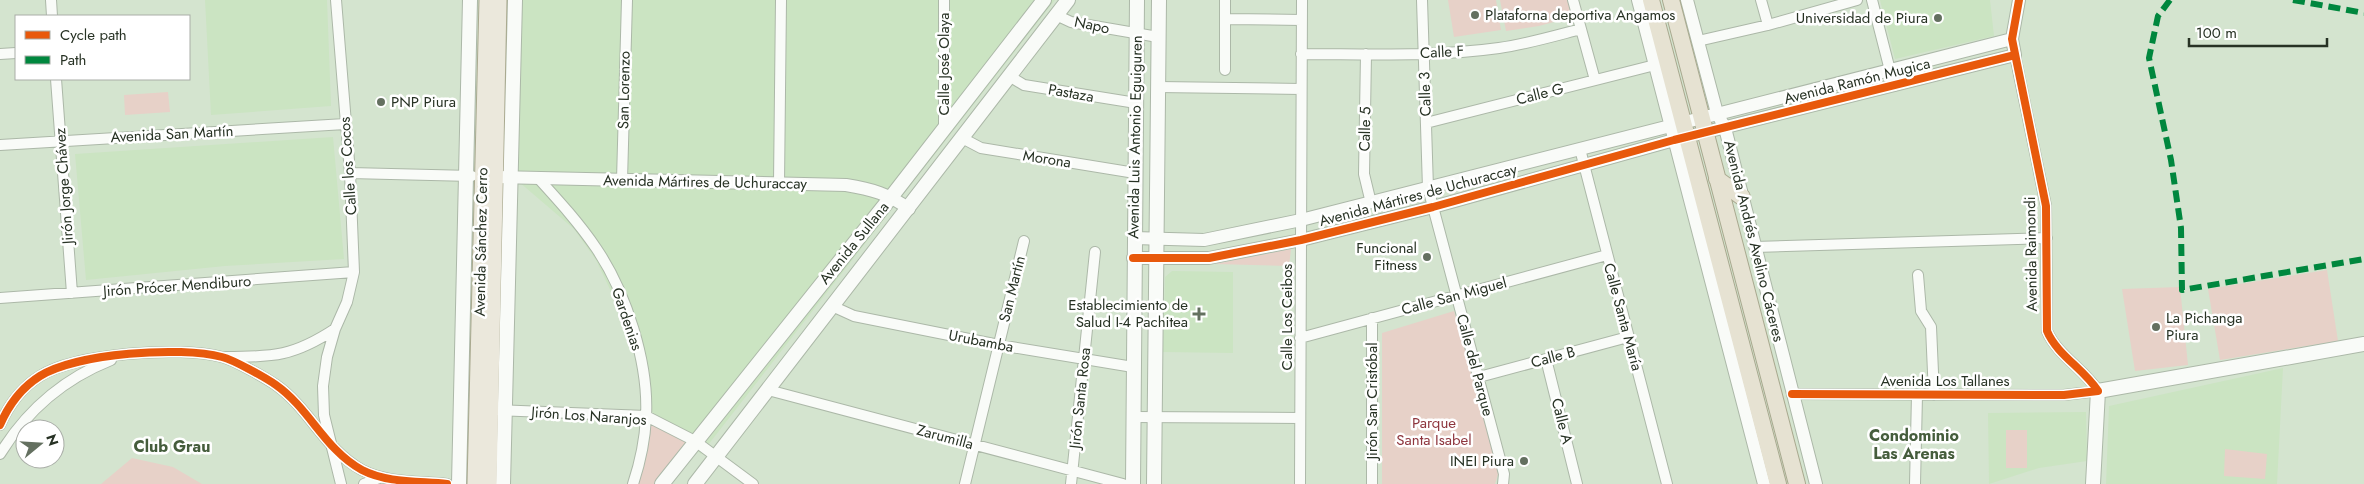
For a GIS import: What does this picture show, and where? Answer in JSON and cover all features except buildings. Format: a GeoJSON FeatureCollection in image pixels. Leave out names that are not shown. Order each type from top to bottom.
{"type":"FeatureCollection","features":[{"type":"Feature","properties":{"kind":"highway"},"geometry":{"type":"LineString","coordinates":[[1651,0],[1679,131],[1778,484]]}},
{"type":"Feature","properties":{"kind":"highway","name":"Avenida Andrés Avelino Cáceres"},"geometry":{"type":"LineString","coordinates":[[1671,0],[1708,121],[1717,179],[1797,484]]}},
{"type":"Feature","properties":{"kind":"highway"},"geometry":{"type":"LineString","coordinates":[[1717,179],[1742,196]]}},
{"type":"Feature","properties":{"kind":"main road","name":"Avenida Sánchez Cerro"},"geometry":{"type":"LineString","coordinates":[[459,484],[470,0]]}},
{"type":"Feature","properties":{"kind":"main road","name":"Avenida Sánchez Cerro"},"geometry":{"type":"LineString","coordinates":[[488,0],[496,177],[491,410],[503,484]]}},
{"type":"Feature","properties":{"kind":"main road","name":"Avenida Sánchez Cerro"},"geometry":{"type":"LineString","coordinates":[[475,484],[491,410],[499,0]]}},
{"type":"Feature","properties":{"kind":"main road","name":"Avenida Sánchez Cerro"},"geometry":{"type":"LineString","coordinates":[[496,177],[515,0]]}},
{"type":"Feature","properties":{"kind":"main road","name":"Avenida Sullana"},"geometry":{"type":"LineString","coordinates":[[662,484],[892,196],[1044,0]]}},
{"type":"Feature","properties":{"kind":"main road","name":"Avenida Sullana"},"geometry":{"type":"LineString","coordinates":[[694,484],[1068,0]]}},
{"type":"Feature","properties":{"kind":"main road","name":"Avenida Luis Antonio Eguiguren"},"geometry":{"type":"LineString","coordinates":[[1133,484],[1133,258],[1137,0]]}},
{"type":"Feature","properties":{"kind":"main road","name":"Avenida Luis Antonio Eguiguren"},"geometry":{"type":"LineString","coordinates":[[1154,484],[1159,0]]}},
{"type":"Feature","properties":{"kind":"main road","name":"Avenida Los Tallanes"},"geometry":{"type":"LineString","coordinates":[[2098,391],[2364,344]]}},
{"type":"Feature","properties":{"kind":"main road"},"geometry":{"type":"LineString","coordinates":[[2093,484],[2098,391]]}},
{"type":"Feature","properties":{"kind":"main road","name":"Avenida Sánchez Cerro"},"geometry":{"type":"LineString","coordinates":[[489,484],[497,441]]}},
{"type":"Feature","properties":{"kind":"street"},"geometry":{"type":"LineString","coordinates":[[51,0],[52,15]]}},
{"type":"Feature","properties":{"kind":"street","name":"Calle los Cocos"},"geometry":{"type":"LineString","coordinates":[[336,0],[350,173],[354,272],[348,302],[335,328],[327,357],[323,386],[324,415],[341,484]]}},
{"type":"Feature","properties":{"kind":"street","name":"San Lorenzo"},"geometry":{"type":"LineString","coordinates":[[622,180],[627,0]]}},
{"type":"Feature","properties":{"kind":"street"},"geometry":{"type":"LineString","coordinates":[[779,183],[781,0]]}},
{"type":"Feature","properties":{"kind":"street","name":"Calle José Olaya"},"geometry":{"type":"LineString","coordinates":[[944,0],[944,129]]}},
{"type":"Feature","properties":{"kind":"street"},"geometry":{"type":"LineString","coordinates":[[1225,0],[1225,70]]}},
{"type":"Feature","properties":{"kind":"street","name":"Calle Los Ceibos"},"geometry":{"type":"LineString","coordinates":[[1300,484],[1302,0]]}},
{"type":"Feature","properties":{"kind":"street","name":"Calle 3"},"geometry":{"type":"LineString","coordinates":[[1422,0],[1428,188]]}},
{"type":"Feature","properties":{"kind":"street"},"geometry":{"type":"LineString","coordinates":[[1573,0],[1595,80]]}},
{"type":"Feature","properties":{"kind":"street"},"geometry":{"type":"LineString","coordinates":[[1638,0],[1654,65],[1679,131],[1764,484]]}},
{"type":"Feature","properties":{"kind":"street","name":"Avenida Andrés Avelino Cáceres"},"geometry":{"type":"LineString","coordinates":[[1688,0],[1698,40],[1708,121],[1725,128],[1816,484]]}},
{"type":"Feature","properties":{"kind":"street"},"geometry":{"type":"LineString","coordinates":[[1761,0],[1768,25]]}},
{"type":"Feature","properties":{"kind":"street"},"geometry":{"type":"LineString","coordinates":[[1698,40],[1768,25],[1856,0]]}},
{"type":"Feature","properties":{"kind":"street"},"geometry":{"type":"LineString","coordinates":[[1872,0],[1894,86]]}},
{"type":"Feature","properties":{"kind":"street"},"geometry":{"type":"LineString","coordinates":[[2012,39],[2019,0]]}},
{"type":"Feature","properties":{"kind":"street","name":"Napo"},"geometry":{"type":"LineString","coordinates":[[1056,15],[1071,22],[1158,37]]}},
{"type":"Feature","properties":{"kind":"street"},"geometry":{"type":"LineString","coordinates":[[1225,20],[1302,20]]}},
{"type":"Feature","properties":{"kind":"street","name":"Calle F"},"geometry":{"type":"LineString","coordinates":[[1301,54],[1424,53],[1499,48],[1581,29]]}},
{"type":"Feature","properties":{"kind":"street","name":"Avenida Ramón Mugica"},"geometry":{"type":"LineString","coordinates":[[1708,121],[1890,70],[2012,39]]}},
{"type":"Feature","properties":{"kind":"street","name":"Avenida Raimondi"},"geometry":{"type":"LineString","coordinates":[[2012,39],[2046,206],[2047,331],[2050,340],[2089,378],[2098,391]]}},
{"type":"Feature","properties":{"kind":"street"},"geometry":{"type":"LineString","coordinates":[[0,54],[15,53]]}},
{"type":"Feature","properties":{"kind":"street","name":"Calle 5"},"geometry":{"type":"LineString","coordinates":[[1366,54],[1364,174],[1371,203]]}},
{"type":"Feature","properties":{"kind":"street","name":"Avenida Ramón Mugica"},"geometry":{"type":"LineString","coordinates":[[1708,121],[1725,128],[2015,56]]}},
{"type":"Feature","properties":{"kind":"street","name":"Calle G"},"geometry":{"type":"LineString","coordinates":[[1426,123],[1654,65]]}},
{"type":"Feature","properties":{"kind":"street","name":"Pastaza"},"geometry":{"type":"LineString","coordinates":[[1009,76],[1024,85],[1136,104]]}},
{"type":"Feature","properties":{"kind":"street","name":"Jirón Jorge Chávez"},"geometry":{"type":"LineString","coordinates":[[56,80],[72,293]]}},
{"type":"Feature","properties":{"kind":"street"},"geometry":{"type":"LineString","coordinates":[[1158,87],[1301,89]]}},
{"type":"Feature","properties":{"kind":"street","name":"Avenida Mártires de Uchuraccay"},"geometry":{"type":"LineString","coordinates":[[1133,258],[1209,258],[1301,240],[1433,207],[1584,164],[1708,121]]}},
{"type":"Feature","properties":{"kind":"street","name":"Avenida San Martín"},"geometry":{"type":"LineString","coordinates":[[0,145],[345,124]]}},
{"type":"Feature","properties":{"kind":"street","name":"Avenida Mártires de Uchuraccay"},"geometry":{"type":"LineString","coordinates":[[1134,238],[1204,240],[1301,220],[1580,149],[1679,131]]}},
{"type":"Feature","properties":{"kind":"street","name":"Morona"},"geometry":{"type":"LineString","coordinates":[[962,138],[981,148],[1135,173]]}},
{"type":"Feature","properties":{"kind":"street","name":"Calle Santa María"},"geometry":{"type":"LineString","coordinates":[[1580,149],[1663,483]]}},
{"type":"Feature","properties":{"kind":"street"},"geometry":{"type":"LineString","coordinates":[[350,173],[496,177]]}},
{"type":"Feature","properties":{"kind":"street","name":"Avenida Mártires de Uchuraccay"},"geometry":{"type":"LineString","coordinates":[[496,177],[846,185],[874,189],[892,196],[909,208]]}},
{"type":"Feature","properties":{"kind":"street","name":"Gardenias"},"geometry":{"type":"LineString","coordinates":[[538,178],[571,214],[597,249],[618,288],[638,343],[646,416],[638,467],[633,484]]}},
{"type":"Feature","properties":{"kind":"street","name":"Calle del Parque"},"geometry":{"type":"LineString","coordinates":[[1428,188],[1504,474],[1503,484]]}},
{"type":"Feature","properties":{"kind":"street"},"geometry":{"type":"LineString","coordinates":[[1755,247],[2047,238]]}},
{"type":"Feature","properties":{"kind":"street","name":"San Martín"},"geometry":{"type":"LineString","coordinates":[[965,484],[1024,241]]}},
{"type":"Feature","properties":{"kind":"street","name":"Jirón Santa Rosa"},"geometry":{"type":"LineString","coordinates":[[1071,484],[1095,252]]}},
{"type":"Feature","properties":{"kind":"street","name":"Calle San Miguel"},"geometry":{"type":"LineString","coordinates":[[1300,338],[1607,255]]}},
{"type":"Feature","properties":{"kind":"street","name":"Jirón Prócer Mendiburo"},"geometry":{"type":"LineString","coordinates":[[0,298],[354,272]]}},
{"type":"Feature","properties":{"kind":"street"},"geometry":{"type":"LineString","coordinates":[[1918,275],[1921,311],[1930,327],[1934,395]]}},
{"type":"Feature","properties":{"kind":"street","name":"Urubamba"},"geometry":{"type":"LineString","coordinates":[[832,306],[854,316],[999,345],[1133,367]]}},
{"type":"Feature","properties":{"kind":"street","name":"Jirón San Cristóbal"},"geometry":{"type":"LineString","coordinates":[[1372,318],[1372,484]]}},
{"type":"Feature","properties":{"kind":"street","name":"Calle los Cocos"},"geometry":{"type":"LineString","coordinates":[[0,425],[8,406],[27,386],[57,368],[90,359],[121,356],[194,354],[224,357],[268,357],[290,353],[312,344],[335,328]]}},
{"type":"Feature","properties":{"kind":"street","name":"Calle B"},"geometry":{"type":"LineString","coordinates":[[1479,377],[1628,336]]}},
{"type":"Feature","properties":{"kind":"street"},"geometry":{"type":"LineString","coordinates":[[0,454],[12,434],[34,408],[60,386],[89,369],[121,356]]}},
{"type":"Feature","properties":{"kind":"street"},"geometry":{"type":"LineString","coordinates":[[224,357],[276,385],[304,410],[330,444],[361,469],[378,478],[447,484]]}},
{"type":"Feature","properties":{"kind":"street","name":"Calle A"},"geometry":{"type":"LineString","coordinates":[[1546,359],[1577,484]]}},
{"type":"Feature","properties":{"kind":"street","name":"Zarumilla"},"geometry":{"type":"LineString","coordinates":[[768,390],[1123,484]]}},
{"type":"Feature","properties":{"kind":"street","name":"Avenida Los Tallanes"},"geometry":{"type":"LineString","coordinates":[[1792,394],[2064,395],[2098,391]]}},
{"type":"Feature","properties":{"kind":"street"},"geometry":{"type":"LineString","coordinates":[[1915,484],[1916,395]]}},
{"type":"Feature","properties":{"kind":"street","name":"Jirón Los Naranjos"},"geometry":{"type":"LineString","coordinates":[[491,410],[646,416],[695,441],[753,484]]}},
{"type":"Feature","properties":{"kind":"street"},"geometry":{"type":"LineString","coordinates":[[1133,417],[1300,418]]}},
{"type":"Feature","properties":{"kind":"street"},"geometry":{"type":"LineString","coordinates":[[364,484],[378,478]]}},
{"type":"Feature","properties":{"kind":"shaded area"},"geometry":{"type":"Polygon","coordinates":[[[205,0],[327,0],[331,106],[211,115],[205,0]]]}},
{"type":"Feature","properties":{"kind":"shaded area"},"geometry":{"type":"Polygon","coordinates":[[[512,0],[1055,0],[701,454],[652,412],[638,357],[617,304],[596,260],[574,229],[504,169],[512,0]]]}},
{"type":"Feature","properties":{"kind":"shaded area","name":"Universidad de Piura"},"geometry":{"type":"Polygon","coordinates":[[[1880,0],[1990,0],[1994,36],[1895,59],[1880,0]]]}},
{"type":"Feature","properties":{"kind":"shaded area"},"geometry":{"type":"Polygon","coordinates":[[[333,137],[344,259],[225,266],[86,280],[75,154],[333,137]]]}},
{"type":"Feature","properties":{"kind":"shaded area","name":"Establecimiento de Salud I-4 Pachitea"},"geometry":{"type":"Polygon","coordinates":[[[1172,271],[1233,272],[1233,353],[1163,352],[1165,277],[1172,271]]]}},
{"type":"Feature","properties":{"kind":"shaded area"},"geometry":{"type":"Polygon","coordinates":[[[2283,368],[2277,484],[2106,484],[2109,406],[2283,368]]]}},
{"type":"Feature","properties":{"kind":"shaded area"},"geometry":{"type":"Polygon","coordinates":[[[2086,412],[2087,461],[2039,468],[1989,484],[1988,413],[2086,412]]]}},
{"type":"Feature","properties":{"kind":"green space","name":"Plataforna deportiva Angamos"},"geometry":{"type":"Polygon","coordinates":[[[1448,0],[1496,0],[1501,30],[1454,37],[1448,0]]]}},
{"type":"Feature","properties":{"kind":"green space"},"geometry":{"type":"Polygon","coordinates":[[[1500,0],[1568,0],[1572,17],[1539,26],[1506,31],[1500,0]]]}},
{"type":"Feature","properties":{"kind":"green space"},"geometry":{"type":"Polygon","coordinates":[[[168,92],[170,112],[125,115],[124,95],[168,92]]]}},
{"type":"Feature","properties":{"kind":"green space"},"geometry":{"type":"Polygon","coordinates":[[[1291,249],[1289,266],[1214,264],[1291,249]]]}},
{"type":"Feature","properties":{"kind":"green space"},"geometry":{"type":"Polygon","coordinates":[[[2327,270],[2338,341],[2220,360],[2208,289],[2327,270]]]}},
{"type":"Feature","properties":{"kind":"green space","name":"La Pichanga Piura"},"geometry":{"type":"Polygon","coordinates":[[[2180,287],[2188,365],[2135,371],[2122,289],[2180,287]]]}},
{"type":"Feature","properties":{"kind":"green space","name":"Parque Santa Isabel"},"geometry":{"type":"Polygon","coordinates":[[[1454,311],[1499,471],[1495,484],[1382,484],[1382,333],[1454,311]]]}},
{"type":"Feature","properties":{"kind":"green space"},"geometry":{"type":"Polygon","coordinates":[[[646,416],[695,441],[662,484],[633,484],[646,416]]]}},
{"type":"Feature","properties":{"kind":"green space"},"geometry":{"type":"Polygon","coordinates":[[[2006,430],[2027,430],[2027,468],[2006,468],[2006,430]]]}},
{"type":"Feature","properties":{"kind":"green space"},"geometry":{"type":"Polygon","coordinates":[[[2225,449],[2267,454],[2265,479],[2224,476],[2225,449]]]}},
{"type":"Feature","properties":{"kind":"green space","name":"Club Grau"},"geometry":{"type":"Polygon","coordinates":[[[132,458],[173,467],[202,484],[101,484],[132,458]]]}},
{"type":"Feature","properties":{"kind":"marked path"},"geometry":{"type":"LineString","coordinates":[[2170,0],[2158,16],[2149,58],[2171,160],[2181,228],[2182,290],[2364,259]]}},
{"type":"Feature","properties":{"kind":"marked path"},"geometry":{"type":"LineString","coordinates":[[2293,0],[2364,13]]}},
{"type":"Feature","properties":{"kind":"cycle path"},"geometry":{"type":"LineString","coordinates":[[1792,394],[2064,395],[2098,391],[2051,340],[2047,331],[2046,206],[2012,39],[2019,0]]}},
{"type":"Feature","properties":{"kind":"cycle path"},"geometry":{"type":"LineString","coordinates":[[1133,258],[1209,258],[1301,240],[1433,207],[1674,140],[2015,55]]}},
{"type":"Feature","properties":{"kind":"cycle path"},"geometry":{"type":"LineString","coordinates":[[0,425],[7,410],[21,391],[40,376],[57,368],[103,357],[129,354],[156,352],[204,354],[222,357],[234,362],[276,385],[299,406],[338,452],[362,470],[382,477],[403,481],[447,484]]}},
{"type":"Feature","properties":{"kind":"place","name":"Plataforna deportiva Angamos"},"geometry":{"type":"Point","coordinates":[1475,15]}},
{"type":"Feature","properties":{"kind":"place","name":"Universidad de Piura"},"geometry":{"type":"Point","coordinates":[1938,18]}},
{"type":"Feature","properties":{"kind":"place","name":"PNP Piura"},"geometry":{"type":"Point","coordinates":[381,102]}},
{"type":"Feature","properties":{"kind":"place","name":"Funcional Fitness"},"geometry":{"type":"Point","coordinates":[1427,257]}},
{"type":"Feature","properties":{"kind":"place","name":"Establecimiento de Salud I-4 Pachitea"},"geometry":{"type":"Point","coordinates":[1199,314]}},
{"type":"Feature","properties":{"kind":"place","name":"La Pichanga Piura"},"geometry":{"type":"Point","coordinates":[2156,327]}},
{"type":"Feature","properties":{"kind":"place","name":"INEI Piura"},"geometry":{"type":"Point","coordinates":[1524,461]}},
{"type":"Feature","properties":{"kind":"district","name":"Condominio Las Arenas"},"geometry":{"type":"Point","coordinates":[1914,444]}},
{"type":"Feature","properties":{"kind":"district","name":"Club Grau"},"geometry":{"type":"Point","coordinates":[172,446]}}]}
